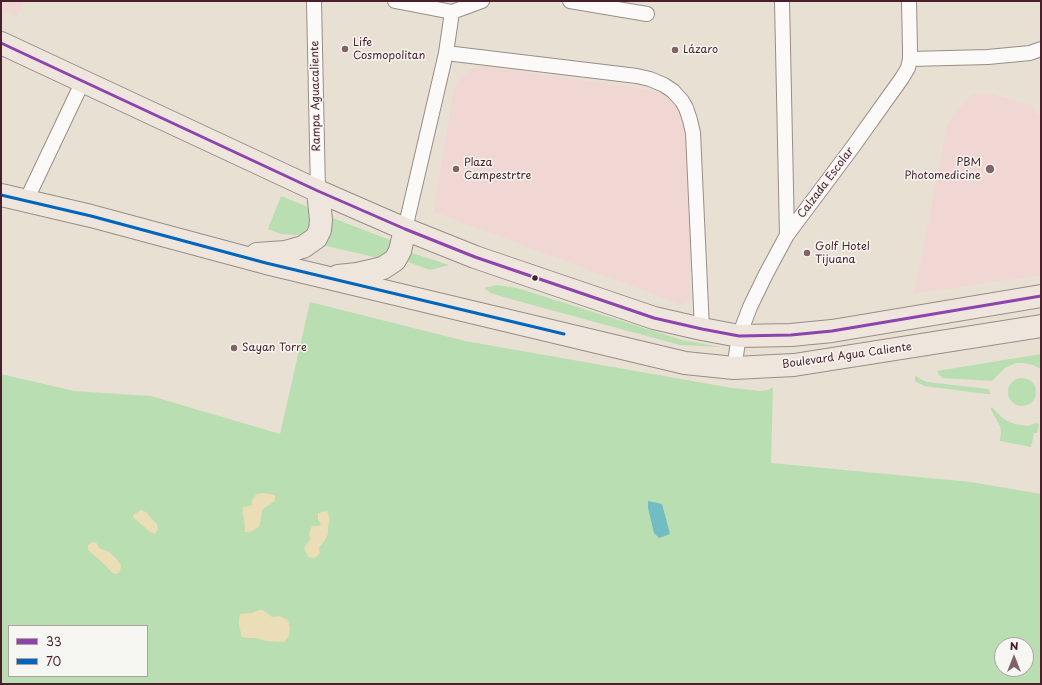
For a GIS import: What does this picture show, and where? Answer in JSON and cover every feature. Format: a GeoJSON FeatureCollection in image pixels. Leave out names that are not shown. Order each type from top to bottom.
{"type":"FeatureCollection","features":[{"type":"Feature","properties":{"kind":"main road"},"geometry":{"type":"LineString","coordinates":[[1,42],[318,191],[405,230],[475,257],[654,318],[739,336],[791,335],[832,331],[1041,296]]}},
{"type":"Feature","properties":{"kind":"main road"},"geometry":{"type":"LineString","coordinates":[[240,256],[285,252],[303,247],[316,238],[320,230],[321,220],[318,191]]}},
{"type":"Feature","properties":{"kind":"main road","name":"Boulevard Agua Caliente"},"geometry":{"type":"LineString","coordinates":[[1,194],[91,216],[240,256],[685,363],[734,368],[794,365],[1041,326]]}},
{"type":"Feature","properties":{"kind":"main road"},"geometry":{"type":"LineString","coordinates":[[326,277],[357,274],[383,268],[395,260],[398,256],[405,230]]}},
{"type":"Feature","properties":{"kind":"street","name":"Rampa Aguacaliente"},"geometry":{"type":"LineString","coordinates":[[314,1],[318,191]]}},
{"type":"Feature","properties":{"kind":"street"},"geometry":{"type":"LineString","coordinates":[[395,1],[452,12],[482,1]]}},
{"type":"Feature","properties":{"kind":"street"},"geometry":{"type":"LineString","coordinates":[[570,1],[647,14]]}},
{"type":"Feature","properties":{"kind":"street"},"geometry":{"type":"LineString","coordinates":[[782,1],[787,235]]}},
{"type":"Feature","properties":{"kind":"street","name":"Calzada Escolar"},"geometry":{"type":"LineString","coordinates":[[734,368],[739,336],[750,307],[787,235],[852,148],[908,68],[910,59],[909,1]]}},
{"type":"Feature","properties":{"kind":"street"},"geometry":{"type":"LineString","coordinates":[[405,230],[446,53],[452,12]]}},
{"type":"Feature","properties":{"kind":"street"},"geometry":{"type":"LineString","coordinates":[[446,53],[637,76],[664,84],[673,91],[686,108],[693,133],[702,329]]}},
{"type":"Feature","properties":{"kind":"street"},"geometry":{"type":"LineString","coordinates":[[910,59],[988,57],[1037,53]]}},
{"type":"Feature","properties":{"kind":"street"},"geometry":{"type":"LineString","coordinates":[[26,201],[83,81]]}},
{"type":"Feature","properties":{"kind":"shaded area"},"geometry":{"type":"Polygon","coordinates":[[[1,1],[24,1],[17,17],[1,10],[1,1]]]}},
{"type":"Feature","properties":{"kind":"shaded area"},"geometry":{"type":"Polygon","coordinates":[[[481,66],[652,90],[673,98],[689,131],[690,300],[682,305],[434,212],[454,89],[458,80],[472,68],[481,66]]]}},
{"type":"Feature","properties":{"kind":"shaded area","name":"PBM Photomedicine"},"geometry":{"type":"Polygon","coordinates":[[[987,93],[1033,105],[1035,113],[1041,116],[1041,275],[914,294],[948,122],[972,94],[987,93]]]}},
{"type":"Feature","properties":{"kind":"green space"},"geometry":{"type":"Polygon","coordinates":[[[281,196],[306,206],[312,212],[311,227],[303,235],[281,234],[268,229],[281,196]]]}},
{"type":"Feature","properties":{"kind":"green space"},"geometry":{"type":"Polygon","coordinates":[[[330,217],[390,240],[391,246],[388,254],[378,258],[322,245],[330,217]]]}},
{"type":"Feature","properties":{"kind":"green space"},"geometry":{"type":"Polygon","coordinates":[[[409,252],[449,265],[430,270],[408,262],[409,252]]]}},
{"type":"Feature","properties":{"kind":"green space"},"geometry":{"type":"Polygon","coordinates":[[[497,285],[517,288],[682,340],[721,347],[680,345],[514,300],[491,293],[484,288],[497,285]]]}},
{"type":"Feature","properties":{"kind":"green space"},"geometry":{"type":"Polygon","coordinates":[[[310,302],[465,341],[732,388],[760,391],[768,390],[773,387],[771,463],[971,482],[1041,494],[1041,684],[1,684],[1,374],[74,391],[151,396],[280,434],[310,302]]]}},
{"type":"Feature","properties":{"kind":"green space"},"geometry":{"type":"Polygon","coordinates":[[[1041,354],[1041,369],[1033,365],[1016,363],[1005,368],[992,381],[943,378],[937,371],[1041,354]]]}},
{"type":"Feature","properties":{"kind":"green space"},"geometry":{"type":"Polygon","coordinates":[[[915,376],[927,382],[988,389],[990,394],[924,386],[915,381],[915,376]]]}},
{"type":"Feature","properties":{"kind":"green space"},"geometry":{"type":"Polygon","coordinates":[[[1022,378],[1032,382],[1036,392],[1032,402],[1022,406],[1012,402],[1008,392],[1012,382],[1022,378]]]}},
{"type":"Feature","properties":{"kind":"green space"},"geometry":{"type":"Polygon","coordinates":[[[992,407],[1001,417],[1015,424],[1028,426],[1036,423],[1039,424],[1037,433],[1034,433],[1031,447],[1000,441],[1000,426],[991,410],[992,407]]]}},
{"type":"Feature","properties":{"kind":"sand"},"geometry":{"type":"Polygon","coordinates":[[[262,493],[275,495],[275,501],[262,511],[259,527],[250,532],[245,532],[242,513],[243,507],[252,505],[252,501],[256,494],[262,493]]]}},
{"type":"Feature","properties":{"kind":"sand"},"geometry":{"type":"Polygon","coordinates":[[[141,510],[146,512],[157,524],[158,530],[155,534],[150,532],[133,517],[133,515],[141,510]]]}},
{"type":"Feature","properties":{"kind":"sand"},"geometry":{"type":"Polygon","coordinates":[[[327,511],[330,520],[328,534],[319,548],[320,553],[313,558],[308,557],[304,548],[311,538],[309,535],[310,530],[312,526],[321,525],[318,519],[318,513],[327,511]]]}},
{"type":"Feature","properties":{"kind":"sand"},"geometry":{"type":"Polygon","coordinates":[[[96,542],[99,548],[109,552],[115,557],[121,565],[120,572],[117,574],[112,573],[88,550],[88,545],[96,542]]]}},
{"type":"Feature","properties":{"kind":"sand"},"geometry":{"type":"Polygon","coordinates":[[[263,610],[272,617],[279,616],[288,620],[290,629],[289,636],[284,642],[242,637],[239,626],[240,614],[251,613],[263,610]]]}},
{"type":"Feature","properties":{"kind":"water"},"geometry":{"type":"Polygon","coordinates":[[[648,501],[662,504],[670,534],[659,538],[654,533],[648,508],[648,501]]]}},
{"type":"Feature","properties":{"kind":"transit line","name":"33"},"geometry":{"type":"LineString","coordinates":[[1,43],[318,191],[405,229],[475,257],[654,318],[739,336],[791,335],[832,331],[1041,296]]}},
{"type":"Feature","properties":{"kind":"transit line","name":"70"},"geometry":{"type":"LineString","coordinates":[[1,195],[91,216],[266,263],[564,334]]}},
{"type":"Feature","properties":{"kind":"place","name":"Life Cosmopolitan"},"geometry":{"type":"Point","coordinates":[345,49]}},
{"type":"Feature","properties":{"kind":"place","name":"Lázaro"},"geometry":{"type":"Point","coordinates":[675,50]}},
{"type":"Feature","properties":{"kind":"place","name":"Plaza Campestrtre"},"geometry":{"type":"Point","coordinates":[456,169]}},
{"type":"Feature","properties":{"kind":"place","name":"PBM Photomedicine"},"geometry":{"type":"Point","coordinates":[990,169]}},
{"type":"Feature","properties":{"kind":"place","name":"Golf Hotel Tijuana"},"geometry":{"type":"Point","coordinates":[807,253]}},
{"type":"Feature","properties":{"kind":"place","name":"Sayan Torre"},"geometry":{"type":"Point","coordinates":[234,348]}}]}
